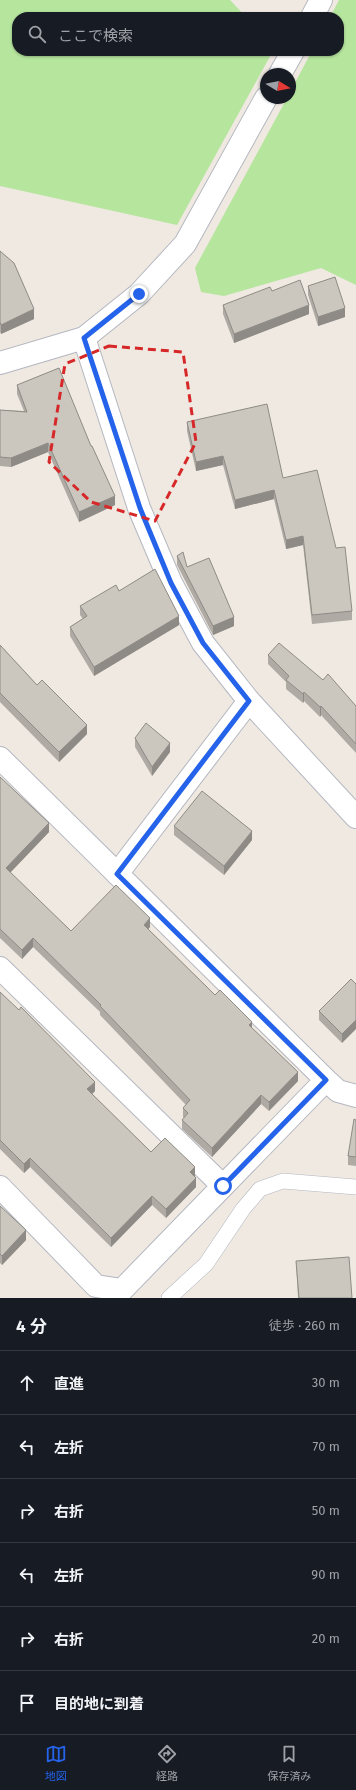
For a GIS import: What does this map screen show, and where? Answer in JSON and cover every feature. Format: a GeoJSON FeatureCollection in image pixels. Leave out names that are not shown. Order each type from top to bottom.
{"type":"FeatureCollection","features":[{"type":"Feature","properties":{"kind":"street"},"geometry":{"type":"LineString","coordinates":[[315,12],[321,0]]}},
{"type":"Feature","properties":{"kind":"street"},"geometry":{"type":"LineString","coordinates":[[283,68],[290,56]]}},
{"type":"Feature","properties":{"kind":"street"},"geometry":{"type":"LineString","coordinates":[[0,362],[84,338],[139,294],[185,244],[263,104]]}},
{"type":"Feature","properties":{"kind":"street"},"geometry":{"type":"LineString","coordinates":[[84,338],[140,508],[171,583],[203,643],[249,701],[356,817]]}},
{"type":"Feature","properties":{"kind":"street"},"geometry":{"type":"LineString","coordinates":[[117,874],[249,701]]}},
{"type":"Feature","properties":{"kind":"street"},"geometry":{"type":"LineString","coordinates":[[0,758],[326,1080],[338,1091],[356,1096]]}},
{"type":"Feature","properties":{"kind":"street"},"geometry":{"type":"LineString","coordinates":[[0,968],[223,1186]]}},
{"type":"Feature","properties":{"kind":"street"},"geometry":{"type":"LineString","coordinates":[[0,1186],[96,1286],[122,1290],[326,1080]]}},
{"type":"Feature","properties":{"kind":"lane"},"geometry":{"type":"LineString","coordinates":[[170,1298],[206,1264],[243,1209],[260,1189],[283,1180],[356,1187]]}},
{"type":"Feature","properties":{"kind":"highlighted area"},"geometry":{"type":"Polygon","coordinates":[[[109,346],[183,352],[196,442],[155,521],[91,502],[49,462],[65,364],[109,346]]]}},
{"type":"Feature","properties":{"kind":"green space"},"geometry":{"type":"Polygon","coordinates":[[[0,0],[230,0],[241,12],[12,12],[12,56],[270,56],[264,68],[260,68],[260,75],[177,225],[0,186],[0,0]]]}},
{"type":"Feature","properties":{"kind":"green space"},"geometry":{"type":"Polygon","coordinates":[[[339,0],[356,0],[356,285],[321,268],[224,296],[201,292],[195,268],[284,104],[296,104],[296,81],[309,56],[344,56],[344,12],[333,12],[339,0]]]}},
{"type":"Feature","properties":{"kind":"building"},"geometry":{"type":"Polygon","coordinates":[[[0,251],[14,263],[34,309],[1,325],[0,322],[0,251]]]}},
{"type":"Feature","properties":{"kind":"building"},"geometry":{"type":"Polygon","coordinates":[[[335,277],[345,308],[318,317],[308,286],[335,277]]]}},
{"type":"Feature","properties":{"kind":"building"},"geometry":{"type":"Polygon","coordinates":[[[300,280],[309,305],[234,334],[223,305],[270,287],[272,291],[300,280]]]}},
{"type":"Feature","properties":{"kind":"building"},"geometry":{"type":"Polygon","coordinates":[[[59,368],[91,446],[115,496],[79,512],[48,443],[11,458],[0,457],[0,410],[27,412],[17,385],[59,368]]]}},
{"type":"Feature","properties":{"kind":"building"},"geometry":{"type":"Polygon","coordinates":[[[267,404],[283,478],[317,470],[336,548],[345,547],[352,611],[312,615],[303,536],[286,540],[274,490],[235,500],[223,456],[196,462],[187,422],[267,404]]]}},
{"type":"Feature","properties":{"kind":"building"},"geometry":{"type":"Polygon","coordinates":[[[183,552],[187,567],[209,558],[234,617],[213,626],[177,556],[183,552]]]}},
{"type":"Feature","properties":{"kind":"building"},"geometry":{"type":"Polygon","coordinates":[[[155,569],[179,616],[94,667],[70,627],[87,616],[80,606],[116,585],[119,591],[155,569]]]}},
{"type":"Feature","properties":{"kind":"building"},"geometry":{"type":"Polygon","coordinates":[[[279,643],[323,680],[328,674],[356,706],[356,744],[321,706],[320,707],[304,692],[303,694],[286,680],[289,676],[268,655],[279,643]]]}},
{"type":"Feature","properties":{"kind":"building"},"geometry":{"type":"Polygon","coordinates":[[[0,645],[37,685],[42,680],[87,725],[59,752],[0,693],[0,645]]]}},
{"type":"Feature","properties":{"kind":"building"},"geometry":{"type":"Polygon","coordinates":[[[146,723],[170,743],[152,767],[135,738],[146,723]]]}},
{"type":"Feature","properties":{"kind":"building"},"geometry":{"type":"Polygon","coordinates":[[[0,777],[49,823],[6,868],[71,931],[116,885],[150,918],[144,925],[215,995],[220,990],[252,1022],[249,1025],[298,1072],[269,1102],[261,1095],[212,1148],[182,1120],[188,1113],[183,1108],[190,1100],[100,1006],[101,1005],[33,938],[22,950],[0,929],[0,777]]]}},
{"type":"Feature","properties":{"kind":"building"},"geometry":{"type":"Polygon","coordinates":[[[202,791],[252,831],[224,866],[174,826],[202,791]]]}},
{"type":"Feature","properties":{"kind":"building"},"geometry":{"type":"Polygon","coordinates":[[[351,979],[356,984],[356,1020],[342,1034],[319,1011],[351,979]]]}},
{"type":"Feature","properties":{"kind":"building"},"geometry":{"type":"Polygon","coordinates":[[[0,992],[19,1010],[21,1007],[95,1082],[87,1089],[151,1152],[165,1138],[195,1167],[190,1172],[196,1178],[166,1209],[152,1196],[111,1238],[30,1158],[24,1164],[0,1140],[0,992]]]}},
{"type":"Feature","properties":{"kind":"building"},"geometry":{"type":"Polygon","coordinates":[[[354,1119],[356,1120],[356,1157],[348,1156],[354,1119]]]}},
{"type":"Feature","properties":{"kind":"building"},"geometry":{"type":"Polygon","coordinates":[[[0,1206],[26,1230],[2,1256],[0,1254],[0,1206]]]}},
{"type":"Feature","properties":{"kind":"building"},"geometry":{"type":"Polygon","coordinates":[[[349,1257],[352,1298],[299,1298],[296,1261],[349,1257]]]}},
{"type":"Feature","properties":{"kind":"route"},"geometry":{"type":"LineString","coordinates":[[139,294],[84,338],[140,508],[171,583],[203,643],[249,701],[117,874],[326,1080],[223,1186]]}}]}
